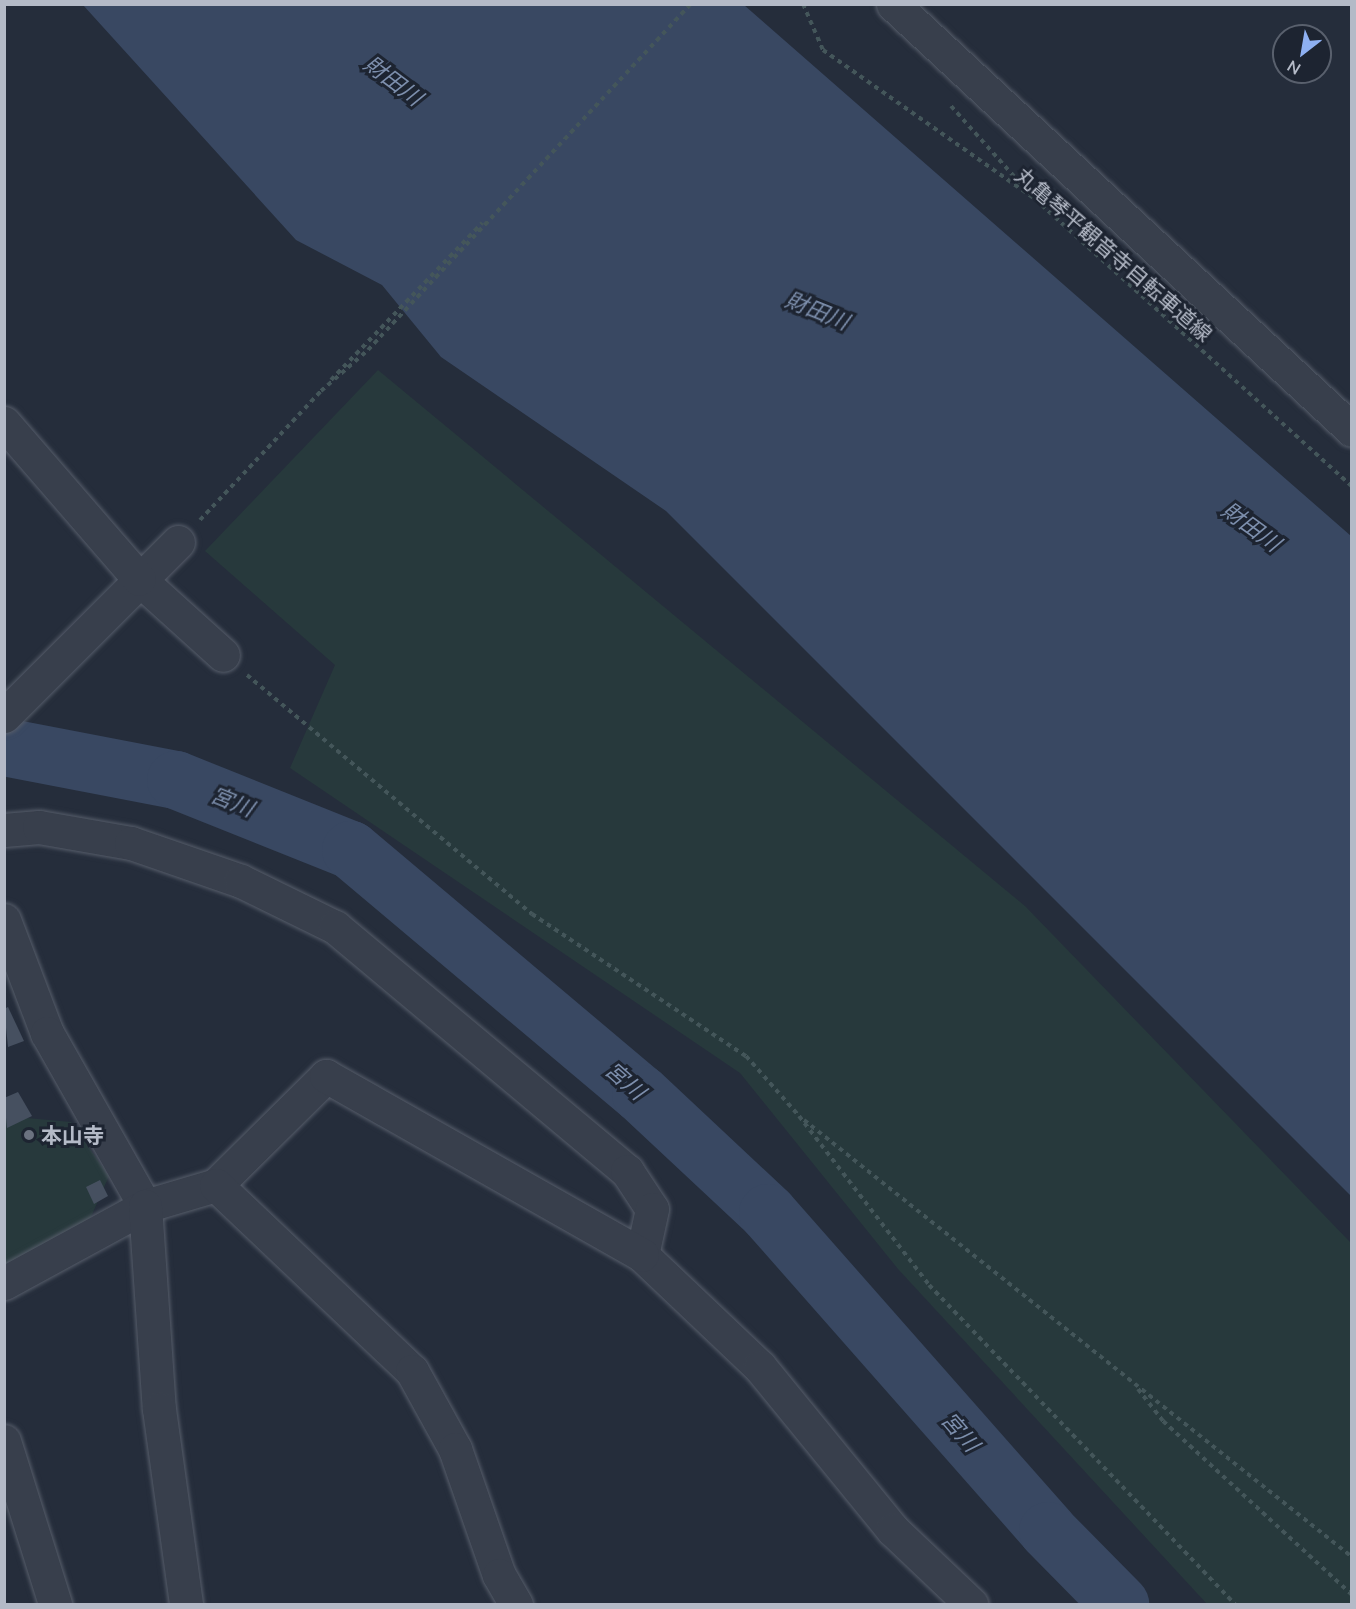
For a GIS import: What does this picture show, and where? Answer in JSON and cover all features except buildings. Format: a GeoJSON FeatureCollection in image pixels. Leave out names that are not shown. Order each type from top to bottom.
{"type":"FeatureCollection","features":[{"type":"Feature","properties":{"kind":"street"},"geometry":{"type":"LineString","coordinates":[[893,4],[1352,430]]}},
{"type":"Feature","properties":{"kind":"street"},"geometry":{"type":"LineString","coordinates":[[4,423],[140,579],[223,655]]}},
{"type":"Feature","properties":{"kind":"street"},"geometry":{"type":"LineString","coordinates":[[4,716],[57,667],[178,542]]}},
{"type":"Feature","properties":{"kind":"street"},"geometry":{"type":"LineString","coordinates":[[4,830],[39,827],[131,843],[241,881],[335,927],[627,1171],[652,1209],[642,1254]]}},
{"type":"Feature","properties":{"kind":"street"},"geometry":{"type":"LineString","coordinates":[[4,920],[47,1033],[145,1206],[159,1409],[186,1605]]}},
{"type":"Feature","properties":{"kind":"street"},"geometry":{"type":"LineString","coordinates":[[4,1283],[145,1206],[216,1185],[326,1076],[642,1254],[760,1367],[893,1530],[970,1605]]}},
{"type":"Feature","properties":{"kind":"street"},"geometry":{"type":"LineString","coordinates":[[216,1185],[412,1371],[455,1449],[498,1575],[516,1605]]}},
{"type":"Feature","properties":{"kind":"street"},"geometry":{"type":"LineString","coordinates":[[4,1441],[55,1605]]}},
{"type":"Feature","properties":{"kind":"path"},"geometry":{"type":"LineString","coordinates":[[321,391],[368,350],[498,208],[691,4]]}},
{"type":"Feature","properties":{"kind":"path","name":"丸亀琴平観音寺自転車道線"},"geometry":{"type":"LineString","coordinates":[[803,4],[823,50],[1035,199],[1352,486]]}},
{"type":"Feature","properties":{"kind":"path"},"geometry":{"type":"LineString","coordinates":[[178,542],[436,265],[498,208]]}},
{"type":"Feature","properties":{"kind":"path"},"geometry":{"type":"LineString","coordinates":[[223,655],[532,914],[746,1056],[799,1116],[929,1285],[1235,1605]]}},
{"type":"Feature","properties":{"kind":"path"},"geometry":{"type":"LineString","coordinates":[[799,1116],[1352,1557]]}},
{"type":"Feature","properties":{"kind":"path"},"geometry":{"type":"LineString","coordinates":[[1133,1383],[1163,1421],[1352,1594]]}},
{"type":"Feature","properties":{"kind":"shaded area"},"geometry":{"type":"Polygon","coordinates":[[[378,370],[1025,906],[1351,1243],[1351,1604],[1207,1604],[898,1269],[740,1073],[290,768],[335,665],[205,551],[378,370]]]}},
{"type":"Feature","properties":{"kind":"shaded area","name":"本山寺"},"geometry":{"type":"Polygon","coordinates":[[[5,1116],[71,1122],[109,1176],[86,1228],[5,1267],[5,1116]]]}},
{"type":"Feature","properties":{"kind":"water","name":"財田川"},"geometry":{"type":"Polygon","coordinates":[[[83,5],[744,5],[1351,536],[1351,1196],[666,511],[441,357],[382,285],[296,240],[83,5]]]}},
{"type":"Feature","properties":{"kind":"waterway","name":"宮川"},"geometry":{"type":"LineString","coordinates":[[4,747],[176,780],[351,850],[641,1094],[768,1213],[1048,1531],[1120,1604]]}},
{"type":"Feature","properties":{"kind":"place","name":"本山寺"},"geometry":{"type":"Point","coordinates":[29,1135]}}]}
